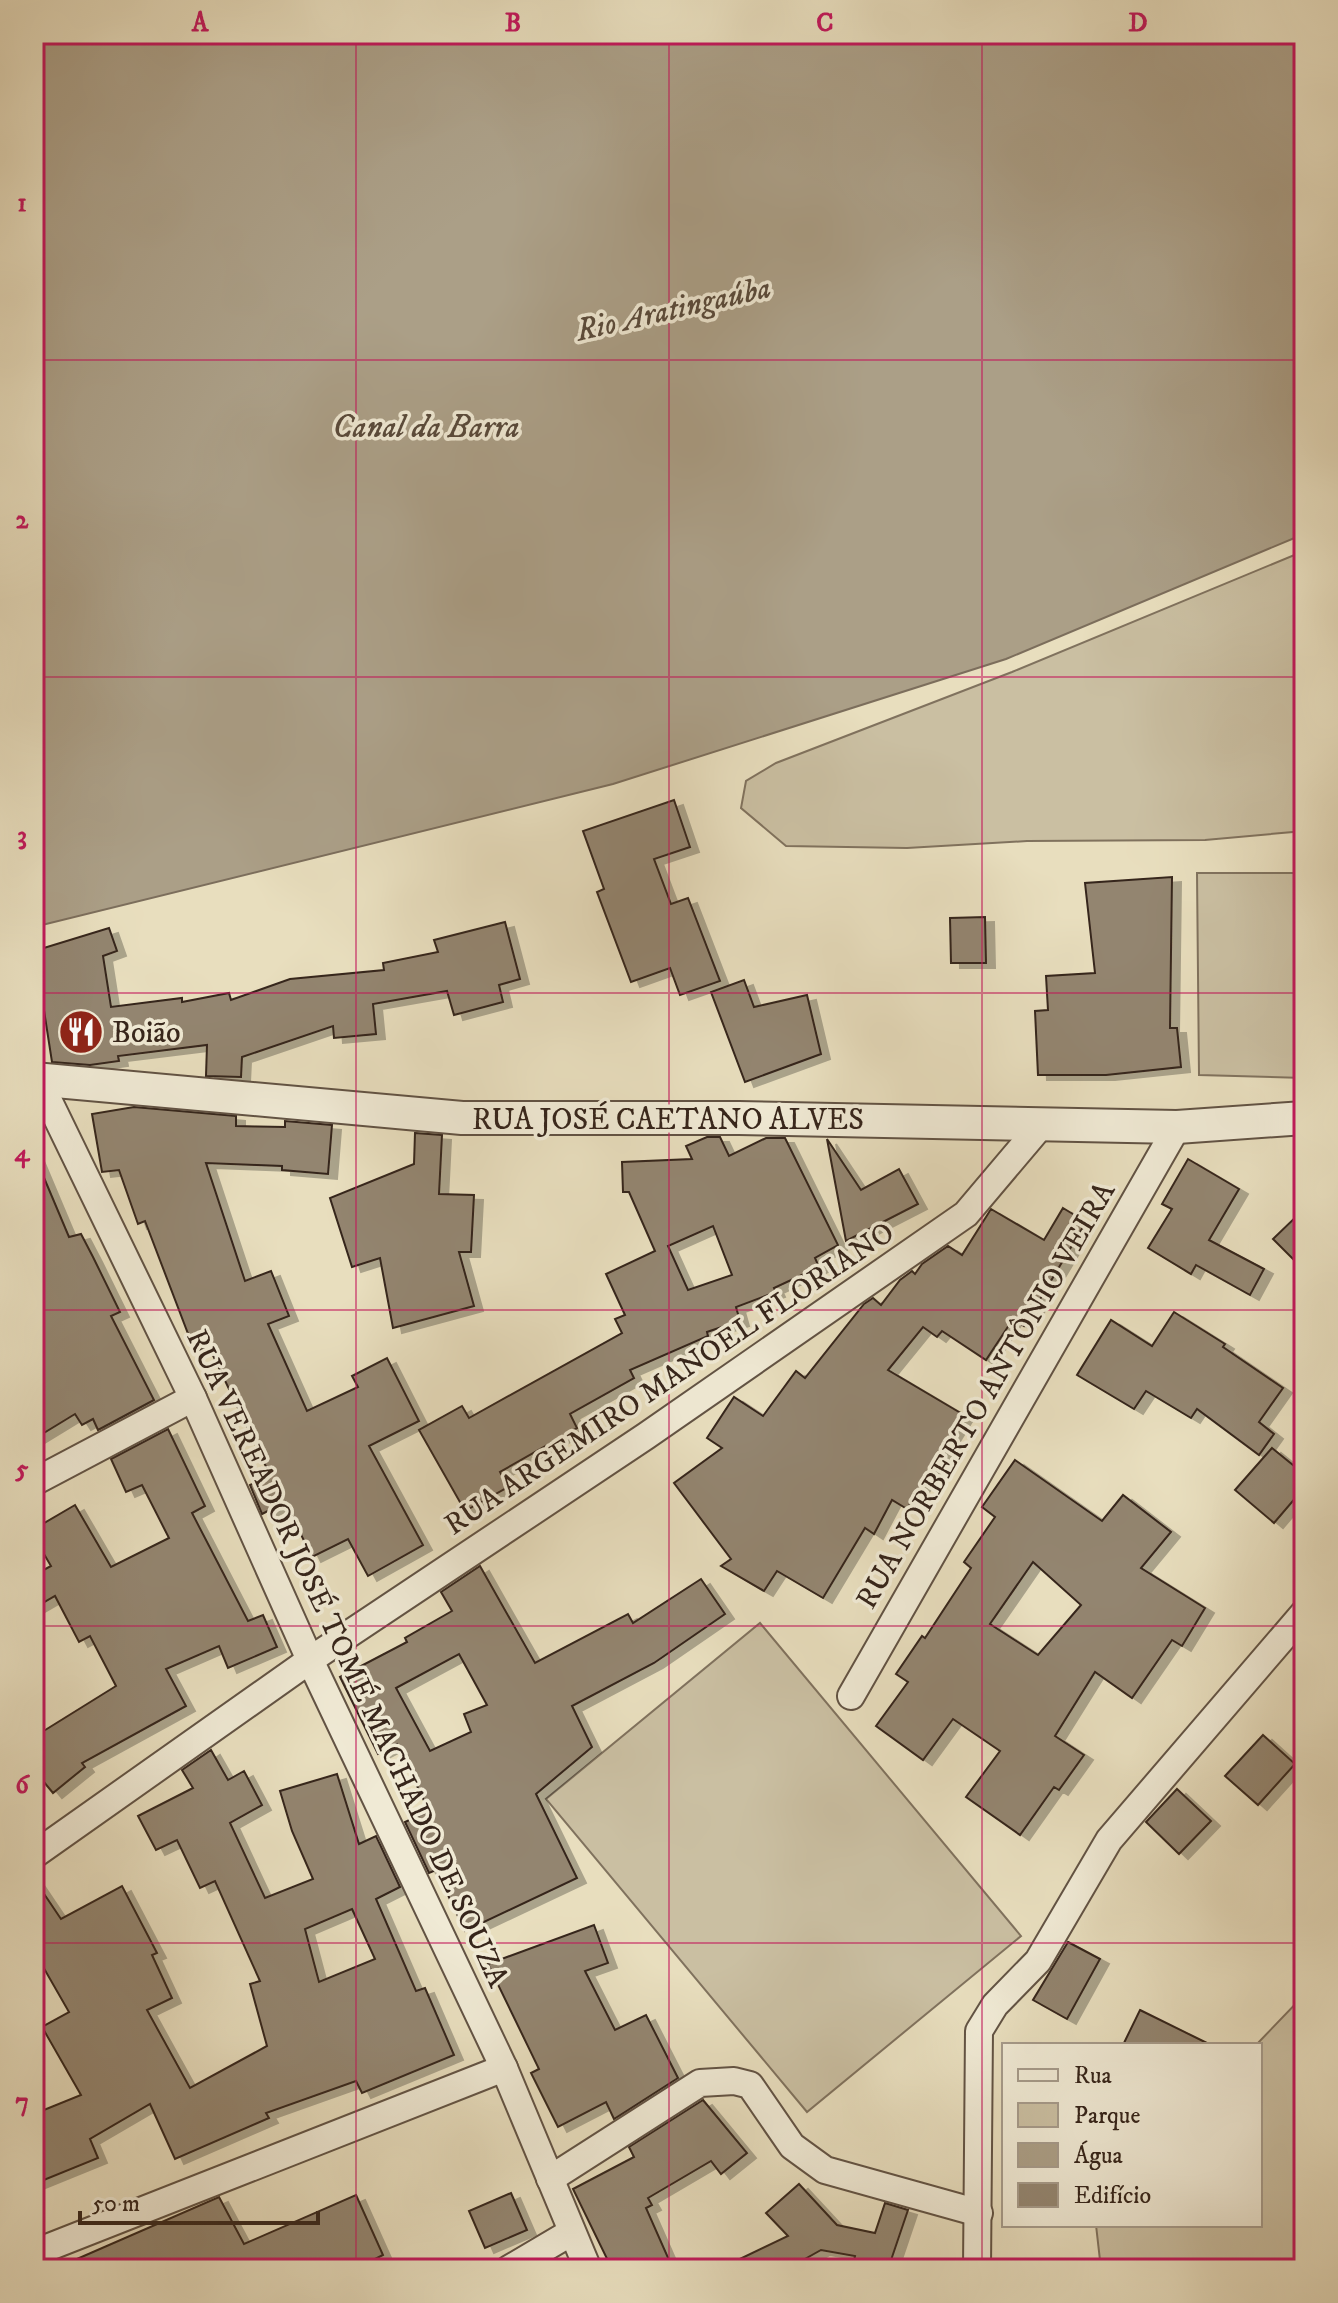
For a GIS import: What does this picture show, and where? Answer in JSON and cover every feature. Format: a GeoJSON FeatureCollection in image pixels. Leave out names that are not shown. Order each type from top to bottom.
{"type":"FeatureCollection","features":[{"type":"Feature","properties":{"kind":"street","name":"RUA JOSÉ CAETANO ALVES"},"geometry":{"type":"LineString","coordinates":[[36,1079],[462,1118],[1177,1127],[1304,1118]]}},
{"type":"Feature","properties":{"kind":"street","name":"RUA VEREADOR JOSÉ TOMÉ MACHADO DE SOUZA"},"geometry":{"type":"LineString","coordinates":[[36,1079],[193,1398],[310,1660],[504,2068],[570,2233],[588,2269]]}},
{"type":"Feature","properties":{"kind":"street","name":"RUA ARGEMIRO MANOEL FLORIANO"},"geometry":{"type":"LineString","coordinates":[[34,1855],[310,1660],[646,1436],[966,1214],[1042,1124]]}},
{"type":"Feature","properties":{"kind":"street","name":"RUA NORBERTO ANTÔNIO VEIRA"},"geometry":{"type":"LineString","coordinates":[[851,1696],[1177,1127]]}},
{"type":"Feature","properties":{"kind":"street"},"geometry":{"type":"LineString","coordinates":[[34,1482],[193,1398]]}},
{"type":"Feature","properties":{"kind":"street"},"geometry":{"type":"LineString","coordinates":[[977,2269],[979,2031],[995,2005],[1038,1961],[1109,1840],[1304,1613]]}},
{"type":"Feature","properties":{"kind":"street"},"geometry":{"type":"LineString","coordinates":[[34,2253],[504,2068]]}},
{"type":"Feature","properties":{"kind":"street"},"geometry":{"type":"LineString","coordinates":[[550,2179],[700,2083],[734,2081],[750,2085],[792,2146],[825,2170],[979,2213]]}},
{"type":"Feature","properties":{"kind":"street"},"geometry":{"type":"LineString","coordinates":[[509,2269],[570,2233]]}},
{"type":"Feature","properties":{"kind":"green space"},"geometry":{"type":"Polygon","coordinates":[[[1304,551],[1304,831],[1205,840],[1027,841],[907,848],[786,846],[741,808],[746,781],[776,763],[1012,672],[1304,551]]]}},
{"type":"Feature","properties":{"kind":"green space"},"geometry":{"type":"Polygon","coordinates":[[[1197,873],[1304,873],[1304,1078],[1199,1075],[1197,873]]]}},
{"type":"Feature","properties":{"kind":"green space"},"geometry":{"type":"Polygon","coordinates":[[[760,1623],[1021,1936],[807,2112],[546,1799],[760,1623]]]}},
{"type":"Feature","properties":{"kind":"green space"},"geometry":{"type":"Polygon","coordinates":[[[1304,1995],[1304,2269],[1101,2269],[1096,2227],[1262,2227],[1262,2043],[1258,2043],[1304,1995]]]}},
{"type":"Feature","properties":{"kind":"water","name":"Canal da Barra"},"geometry":{"type":"Polygon","coordinates":[[[34,34],[1304,34],[1304,534],[1006,659],[613,784],[34,927],[34,34]]]}},
{"type":"Feature","properties":{"kind":"building"},"geometry":{"type":"Polygon","coordinates":[[[674,800],[690,847],[654,859],[671,904],[688,898],[720,981],[680,995],[670,968],[631,982],[597,892],[604,889],[583,831],[674,800]]]}},
{"type":"Feature","properties":{"kind":"building"},"geometry":{"type":"Polygon","coordinates":[[[1172,877],[1170,1028],[1177,1028],[1181,1067],[1106,1075],[1038,1075],[1035,1011],[1048,1010],[1046,976],[1095,973],[1085,883],[1172,877]]]}},
{"type":"Feature","properties":{"kind":"building"},"geometry":{"type":"Polygon","coordinates":[[[985,917],[986,963],[951,963],[950,918],[985,917]]]}},
{"type":"Feature","properties":{"kind":"building"},"geometry":{"type":"Polygon","coordinates":[[[505,922],[520,979],[499,985],[503,1002],[454,1015],[447,991],[373,1004],[376,1034],[334,1038],[333,1026],[242,1057],[241,1077],[206,1076],[207,1045],[118,1056],[119,1061],[90,1065],[52,1062],[43,1004],[34,1006],[34,951],[109,928],[117,951],[103,956],[111,1007],[182,998],[182,1002],[229,993],[231,1000],[290,979],[384,970],[383,963],[438,952],[434,940],[505,922]]]}},
{"type":"Feature","properties":{"kind":"building"},"geometry":{"type":"Polygon","coordinates":[[[744,980],[754,1007],[807,995],[821,1054],[745,1082],[711,992],[744,980]]]}},
{"type":"Feature","properties":{"kind":"building"},"geometry":{"type":"Polygon","coordinates":[[[134,1107],[236,1116],[236,1126],[285,1127],[285,1121],[332,1125],[328,1174],[282,1170],[282,1166],[206,1163],[245,1281],[271,1271],[289,1316],[268,1324],[307,1411],[358,1387],[352,1376],[387,1358],[419,1421],[369,1446],[423,1545],[368,1576],[348,1539],[312,1557],[285,1502],[262,1514],[250,1485],[270,1475],[209,1347],[195,1352],[145,1221],[138,1224],[119,1170],[102,1172],[92,1114],[134,1107]]]}},
{"type":"Feature","properties":{"kind":"building"},"geometry":{"type":"Polygon","coordinates":[[[415,1133],[442,1135],[439,1194],[474,1195],[471,1252],[459,1252],[474,1306],[393,1328],[380,1258],[352,1267],[330,1198],[414,1164],[415,1133]]]}},
{"type":"Feature","properties":{"kind":"building"},"geometry":{"type":"Polygon","coordinates":[[[707,1137],[720,1137],[729,1156],[766,1138],[785,1138],[838,1245],[815,1258],[819,1267],[774,1288],[776,1292],[736,1307],[740,1321],[707,1332],[708,1336],[630,1370],[634,1378],[570,1414],[577,1428],[500,1472],[508,1487],[465,1511],[419,1430],[462,1406],[469,1418],[622,1333],[615,1319],[625,1315],[606,1274],[655,1251],[629,1192],[623,1192],[622,1162],[692,1159],[686,1146],[707,1137]],[[713,1226],[668,1246],[688,1290],[732,1275],[713,1226]]]}},
{"type":"Feature","properties":{"kind":"building"},"geometry":{"type":"Polygon","coordinates":[[[827,1139],[861,1190],[899,1169],[918,1204],[846,1241],[827,1139]]]}},
{"type":"Feature","properties":{"kind":"building"},"geometry":{"type":"Polygon","coordinates":[[[34,1154],[69,1237],[81,1234],[120,1312],[111,1316],[154,1400],[98,1430],[93,1419],[82,1425],[75,1414],[34,1439],[34,1154]]]}},
{"type":"Feature","properties":{"kind":"building"},"geometry":{"type":"Polygon","coordinates":[[[1188,1159],[1239,1189],[1209,1240],[1264,1269],[1250,1295],[1196,1265],[1191,1274],[1148,1248],[1172,1209],[1162,1204],[1188,1159]]]}},
{"type":"Feature","properties":{"kind":"building"},"geometry":{"type":"Polygon","coordinates":[[[1063,1208],[1086,1222],[1024,1326],[1013,1319],[986,1360],[942,1331],[937,1337],[923,1327],[888,1370],[964,1415],[907,1509],[892,1500],[874,1534],[865,1528],[823,1598],[777,1571],[764,1591],[721,1566],[731,1559],[674,1483],[722,1448],[707,1438],[734,1397],[763,1416],[796,1371],[805,1378],[864,1304],[873,1298],[881,1305],[900,1280],[912,1271],[915,1274],[922,1264],[948,1246],[962,1255],[991,1209],[1044,1240],[1063,1208]]]}},
{"type":"Feature","properties":{"kind":"building"},"geometry":{"type":"Polygon","coordinates":[[[1304,1209],[1304,1270],[1273,1239],[1304,1209]]]}},
{"type":"Feature","properties":{"kind":"building"},"geometry":{"type":"Polygon","coordinates":[[[1174,1312],[1225,1344],[1223,1347],[1283,1388],[1259,1422],[1274,1434],[1259,1455],[1197,1409],[1191,1418],[1146,1391],[1134,1409],[1077,1375],[1111,1320],[1152,1346],[1174,1312]]]}},
{"type":"Feature","properties":{"kind":"building"},"geometry":{"type":"Polygon","coordinates":[[[168,1429],[205,1506],[192,1513],[248,1621],[263,1615],[277,1647],[228,1668],[219,1646],[166,1669],[186,1706],[82,1763],[85,1767],[53,1793],[34,1770],[34,1737],[116,1686],[90,1636],[79,1642],[55,1596],[34,1608],[34,1575],[51,1566],[34,1537],[34,1529],[75,1505],[111,1567],[169,1538],[142,1485],[126,1492],[111,1459],[168,1429]]]}},
{"type":"Feature","properties":{"kind":"building"},"geometry":{"type":"Polygon","coordinates":[[[1272,1448],[1304,1474],[1304,1488],[1274,1523],[1235,1490],[1272,1448]]]}},
{"type":"Feature","properties":{"kind":"building"},"geometry":{"type":"Polygon","coordinates":[[[1015,1460],[1102,1521],[1123,1495],[1171,1532],[1141,1568],[1205,1608],[1182,1646],[1172,1640],[1132,1698],[1095,1672],[1055,1736],[1084,1755],[1059,1790],[1054,1787],[1020,1835],[966,1797],[1000,1751],[953,1719],[923,1760],[876,1726],[908,1682],[896,1674],[922,1636],[925,1638],[971,1568],[964,1562],[995,1517],[982,1507],[1015,1460]],[[1033,1562],[990,1624],[1038,1655],[1081,1605],[1033,1562]]]}},
{"type":"Feature","properties":{"kind":"building"},"geometry":{"type":"Polygon","coordinates":[[[480,1566],[535,1663],[628,1614],[633,1623],[701,1579],[725,1614],[654,1663],[572,1706],[592,1747],[536,1794],[577,1878],[465,1931],[436,1870],[429,1873],[405,1822],[429,1811],[397,1744],[378,1754],[340,1677],[407,1642],[405,1638],[452,1611],[441,1592],[480,1566]],[[459,1654],[396,1688],[430,1751],[471,1732],[464,1714],[487,1705],[459,1654]]]}},
{"type":"Feature","properties":{"kind":"building"},"geometry":{"type":"Polygon","coordinates":[[[1263,1735],[1295,1764],[1258,1805],[1225,1776],[1263,1735]]]}},
{"type":"Feature","properties":{"kind":"building"},"geometry":{"type":"Polygon","coordinates":[[[211,1750],[228,1780],[244,1771],[262,1805],[230,1823],[265,1898],[313,1879],[292,1831],[280,1791],[337,1774],[359,1844],[376,1836],[400,1887],[376,1899],[416,1991],[425,1988],[454,2055],[362,2093],[356,2081],[266,2113],[269,2118],[175,2159],[150,2104],[90,2139],[98,2158],[34,2184],[34,2114],[81,2095],[42,2027],[69,2012],[34,1951],[34,1879],[61,1919],[122,1886],[157,1953],[152,1955],[172,1998],[147,2010],[190,2088],[267,2046],[250,1984],[260,1981],[215,1881],[200,1888],[177,1840],[156,1850],[138,1816],[193,1788],[182,1770],[211,1750]],[[352,1909],[305,1929],[319,1982],[375,1959],[352,1909]]]}},
{"type":"Feature","properties":{"kind":"building"},"geometry":{"type":"Polygon","coordinates":[[[1177,1789],[1211,1821],[1179,1854],[1146,1822],[1177,1789]]]}},
{"type":"Feature","properties":{"kind":"building"},"geometry":{"type":"Polygon","coordinates":[[[594,1925],[608,1963],[585,1971],[615,2030],[646,2015],[678,2078],[614,2119],[606,2102],[558,2127],[531,2073],[539,2069],[488,1964],[594,1925]]]}},
{"type":"Feature","properties":{"kind":"building"},"geometry":{"type":"Polygon","coordinates":[[[1068,1942],[1100,1959],[1067,2019],[1033,2000],[1068,1942]]]}},
{"type":"Feature","properties":{"kind":"building"},"geometry":{"type":"Polygon","coordinates":[[[1140,2010],[1207,2043],[1124,2043],[1140,2010]]]}},
{"type":"Feature","properties":{"kind":"building"},"geometry":{"type":"Polygon","coordinates":[[[703,2100],[747,2153],[721,2174],[711,2161],[648,2198],[652,2205],[646,2208],[673,2269],[612,2269],[573,2189],[634,2157],[629,2147],[703,2100]]]}},
{"type":"Feature","properties":{"kind":"building"},"geometry":{"type":"Polygon","coordinates":[[[799,2184],[837,2225],[875,2233],[885,2203],[908,2210],[888,2269],[852,2269],[855,2256],[821,2250],[787,2269],[719,2269],[788,2236],[766,2213],[799,2184]]]}},
{"type":"Feature","properties":{"kind":"building"},"geometry":{"type":"Polygon","coordinates":[[[511,2193],[527,2230],[485,2248],[469,2211],[511,2193]]]}},
{"type":"Feature","properties":{"kind":"building"},"geometry":{"type":"Polygon","coordinates":[[[356,2195],[383,2255],[371,2261],[375,2269],[54,2269],[219,2197],[244,2244],[356,2195]]]}},
{"type":"Feature","properties":{"kind":"place","name":"Boião"},"geometry":{"type":"Point","coordinates":[81,1032]}},
{"type":"Feature","properties":{"kind":"water label","name":"Rio Aratingaúba"},"geometry":{"type":"Point","coordinates":[673,308]}}]}
